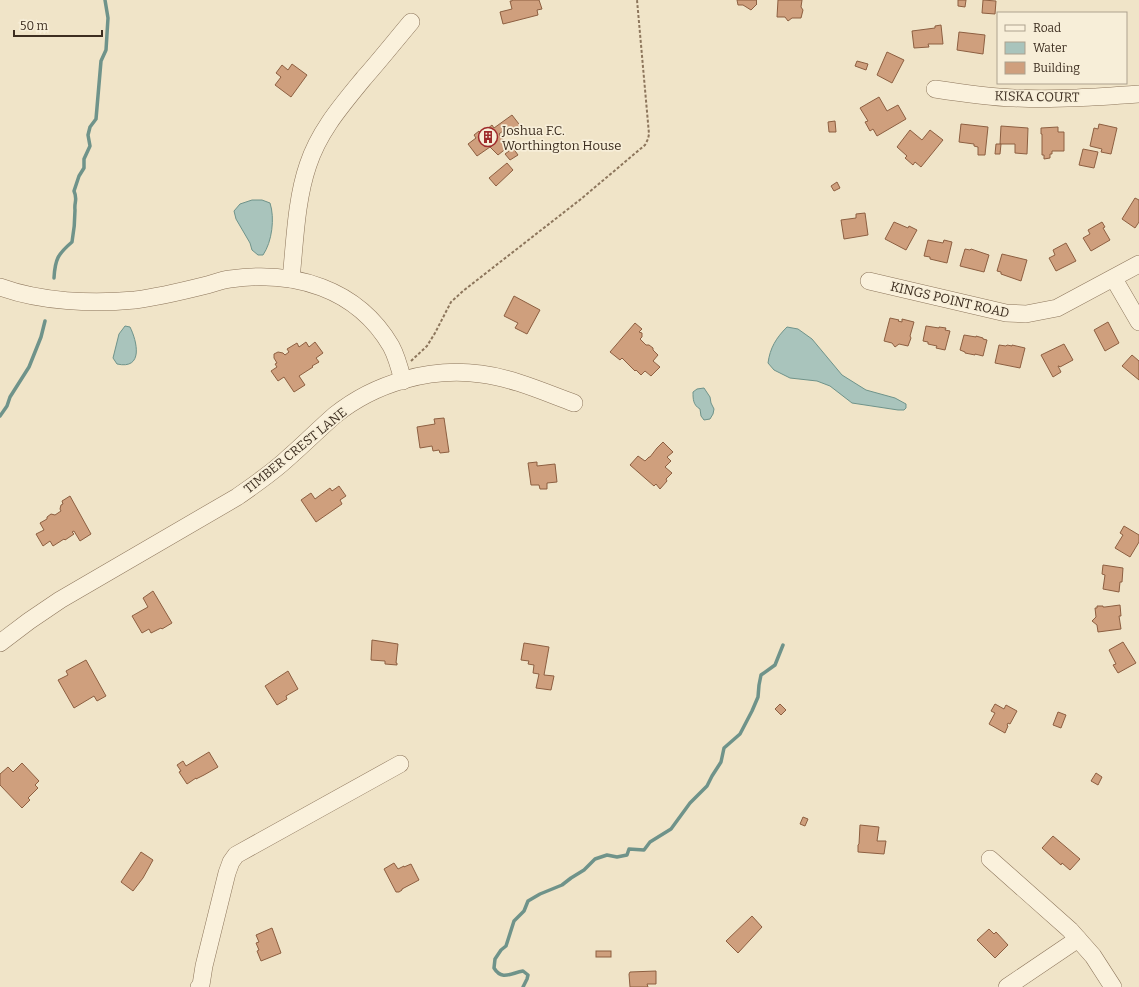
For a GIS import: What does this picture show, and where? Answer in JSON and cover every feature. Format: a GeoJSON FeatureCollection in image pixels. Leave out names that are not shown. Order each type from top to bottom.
{"type":"FeatureCollection","features":[{"type":"Feature","properties":{"kind":"street"},"geometry":{"type":"LineString","coordinates":[[291,279],[299,199],[305,173],[313,152],[324,130],[339,108],[411,22]]}},
{"type":"Feature","properties":{"kind":"street","name":"KISKA COURT"},"geometry":{"type":"LineString","coordinates":[[935,89],[1014,98],[1099,97],[1139,94]]}},
{"type":"Feature","properties":{"kind":"street","name":"KINGS POINT ROAD"},"geometry":{"type":"LineString","coordinates":[[869,281],[1006,313],[1026,314],[1057,308],[1139,264]]}},
{"type":"Feature","properties":{"kind":"street"},"geometry":{"type":"LineString","coordinates":[[0,287],[33,296],[63,300],[99,302],[136,300],[165,295],[229,279],[263,276],[311,283],[331,291],[350,302],[380,330],[391,347],[398,362],[401,376]]}},
{"type":"Feature","properties":{"kind":"street"},"geometry":{"type":"LineString","coordinates":[[1114,278],[1139,322]]}},
{"type":"Feature","properties":{"kind":"street","name":"TIMBER CREST LANE"},"geometry":{"type":"LineString","coordinates":[[0,643],[60,600],[237,497],[286,460],[335,415],[356,401],[401,376],[448,372],[481,374],[510,380],[574,403]]}},
{"type":"Feature","properties":{"kind":"street"},"geometry":{"type":"LineString","coordinates":[[200,986],[223,887],[231,862],[236,855],[400,764]]}},
{"type":"Feature","properties":{"kind":"street"},"geometry":{"type":"LineString","coordinates":[[990,859],[1070,930],[1093,956],[1113,987]]}},
{"type":"Feature","properties":{"kind":"street"},"geometry":{"type":"LineString","coordinates":[[1007,987],[1078,939]]}},
{"type":"Feature","properties":{"kind":"path"},"geometry":{"type":"LineString","coordinates":[[401,376],[427,346],[450,302],[581,199],[645,145],[649,134],[637,0]]}},
{"type":"Feature","properties":{"kind":"water"},"geometry":{"type":"Polygon","coordinates":[[[252,200],[262,200],[270,203],[272,209],[272,230],[269,244],[263,255],[258,255],[252,250],[250,243],[236,219],[234,211],[240,204],[252,200]]]}},
{"type":"Feature","properties":{"kind":"water"},"geometry":{"type":"Polygon","coordinates":[[[125,326],[130,327],[136,346],[135,359],[126,365],[117,364],[113,358],[119,334],[125,326]]]}},
{"type":"Feature","properties":{"kind":"water"},"geometry":{"type":"Polygon","coordinates":[[[787,327],[798,329],[812,339],[842,375],[866,390],[895,398],[906,404],[906,408],[904,410],[898,410],[852,403],[830,386],[817,381],[790,378],[774,370],[768,363],[770,353],[777,339],[787,327]]]}},
{"type":"Feature","properties":{"kind":"water"},"geometry":{"type":"Polygon","coordinates":[[[704,388],[710,397],[714,409],[710,419],[704,420],[701,416],[700,409],[694,402],[693,392],[697,389],[704,388]]]}},
{"type":"Feature","properties":{"kind":"building"},"geometry":{"type":"Polygon","coordinates":[[[539,0],[542,9],[537,10],[538,15],[503,24],[500,12],[512,9],[510,1],[539,0]]]}},
{"type":"Feature","properties":{"kind":"building"},"geometry":{"type":"Polygon","coordinates":[[[737,0],[757,0],[757,4],[751,10],[743,5],[738,5],[737,0]]]}},
{"type":"Feature","properties":{"kind":"building"},"geometry":{"type":"Polygon","coordinates":[[[778,0],[802,0],[801,7],[803,10],[801,18],[792,18],[788,21],[785,17],[777,17],[778,0]]]}},
{"type":"Feature","properties":{"kind":"building"},"geometry":{"type":"Polygon","coordinates":[[[958,0],[966,0],[965,7],[958,6],[958,0]]]}},
{"type":"Feature","properties":{"kind":"building"},"geometry":{"type":"Polygon","coordinates":[[[983,0],[996,1],[995,14],[982,13],[983,0]]]}},
{"type":"Feature","properties":{"kind":"building"},"geometry":{"type":"Polygon","coordinates":[[[941,25],[943,44],[928,44],[929,47],[914,48],[912,31],[935,28],[935,26],[941,25]]]}},
{"type":"Feature","properties":{"kind":"building"},"geometry":{"type":"Polygon","coordinates":[[[959,32],[985,35],[983,54],[957,50],[959,32]]]}},
{"type":"Feature","properties":{"kind":"building"},"geometry":{"type":"Polygon","coordinates":[[[887,52],[904,60],[892,83],[877,75],[887,52]]]}},
{"type":"Feature","properties":{"kind":"building"},"geometry":{"type":"Polygon","coordinates":[[[857,61],[868,64],[866,70],[855,66],[857,61]]]}},
{"type":"Feature","properties":{"kind":"building"},"geometry":{"type":"Polygon","coordinates":[[[292,64],[307,75],[291,97],[275,85],[281,77],[276,73],[282,65],[288,70],[292,64]]]}},
{"type":"Feature","properties":{"kind":"building"},"geometry":{"type":"Polygon","coordinates":[[[879,97],[887,111],[898,105],[906,119],[877,136],[873,129],[870,131],[865,122],[868,121],[860,108],[879,97]]]}},
{"type":"Feature","properties":{"kind":"building","name":"Joshua F.C. Worthington House"},"geometry":{"type":"Polygon","coordinates":[[[512,115],[522,128],[513,135],[508,127],[499,134],[508,147],[498,155],[490,147],[477,156],[468,144],[476,138],[474,135],[479,131],[481,134],[492,125],[494,128],[512,115]]]}},
{"type":"Feature","properties":{"kind":"building"},"geometry":{"type":"Polygon","coordinates":[[[835,121],[836,132],[829,132],[828,122],[835,121]]]}},
{"type":"Feature","properties":{"kind":"building"},"geometry":{"type":"Polygon","coordinates":[[[961,124],[988,127],[985,155],[978,155],[978,147],[974,146],[974,144],[959,142],[961,124]]]}},
{"type":"Feature","properties":{"kind":"building"},"geometry":{"type":"Polygon","coordinates":[[[1099,124],[1117,128],[1111,154],[1101,152],[1102,149],[1090,146],[1094,128],[1098,129],[1099,124]]]}},
{"type":"Feature","properties":{"kind":"building"},"geometry":{"type":"Polygon","coordinates":[[[1001,126],[1028,128],[1027,154],[1015,153],[1015,144],[1000,144],[1001,126]]]}},
{"type":"Feature","properties":{"kind":"building"},"geometry":{"type":"Polygon","coordinates":[[[1058,127],[1058,132],[1064,132],[1064,151],[1052,151],[1050,158],[1044,159],[1044,155],[1042,155],[1041,128],[1058,127]]]}},
{"type":"Feature","properties":{"kind":"building"},"geometry":{"type":"Polygon","coordinates":[[[910,130],[922,140],[930,130],[943,140],[921,167],[915,162],[913,165],[905,158],[907,156],[897,147],[910,130]]]}},
{"type":"Feature","properties":{"kind":"building"},"geometry":{"type":"Polygon","coordinates":[[[996,144],[1001,144],[1000,154],[995,154],[996,144]]]}},
{"type":"Feature","properties":{"kind":"building"},"geometry":{"type":"Polygon","coordinates":[[[513,148],[518,155],[510,160],[505,154],[513,148]]]}},
{"type":"Feature","properties":{"kind":"building"},"geometry":{"type":"Polygon","coordinates":[[[1083,149],[1098,152],[1094,168],[1079,165],[1083,149]]]}},
{"type":"Feature","properties":{"kind":"building"},"geometry":{"type":"Polygon","coordinates":[[[507,163],[513,170],[496,186],[489,178],[507,163]]]}},
{"type":"Feature","properties":{"kind":"building"},"geometry":{"type":"Polygon","coordinates":[[[837,182],[840,188],[834,191],[831,186],[837,182]]]}},
{"type":"Feature","properties":{"kind":"building"},"geometry":{"type":"Polygon","coordinates":[[[1135,198],[1139,200],[1139,222],[1135,228],[1122,219],[1135,198]]]}},
{"type":"Feature","properties":{"kind":"building"},"geometry":{"type":"Polygon","coordinates":[[[865,213],[868,235],[844,239],[841,220],[856,218],[856,214],[865,213]]]}},
{"type":"Feature","properties":{"kind":"building"},"geometry":{"type":"Polygon","coordinates":[[[894,222],[917,230],[906,250],[885,239],[894,222]]]}},
{"type":"Feature","properties":{"kind":"building"},"geometry":{"type":"Polygon","coordinates":[[[1102,222],[1105,227],[1103,228],[1110,240],[1091,251],[1083,238],[1090,234],[1088,230],[1102,222]]]}},
{"type":"Feature","properties":{"kind":"building"},"geometry":{"type":"Polygon","coordinates":[[[928,240],[943,243],[944,240],[952,242],[947,263],[924,256],[928,240]]]}},
{"type":"Feature","properties":{"kind":"building"},"geometry":{"type":"Polygon","coordinates":[[[1066,243],[1076,261],[1056,271],[1049,258],[1055,255],[1053,250],[1066,243]]]}},
{"type":"Feature","properties":{"kind":"building"},"geometry":{"type":"Polygon","coordinates":[[[965,249],[971,249],[989,255],[984,272],[960,266],[965,249]]]}},
{"type":"Feature","properties":{"kind":"building"},"geometry":{"type":"Polygon","coordinates":[[[1002,254],[1027,260],[1021,281],[1001,274],[1001,272],[997,271],[1002,254]]]}},
{"type":"Feature","properties":{"kind":"building"},"geometry":{"type":"Polygon","coordinates":[[[514,296],[540,310],[527,334],[515,328],[518,323],[504,316],[514,296]]]}},
{"type":"Feature","properties":{"kind":"building"},"geometry":{"type":"Polygon","coordinates":[[[890,318],[902,322],[902,319],[914,322],[908,346],[899,344],[895,347],[892,343],[884,341],[890,318]]]}},
{"type":"Feature","properties":{"kind":"building"},"geometry":{"type":"Polygon","coordinates":[[[1108,322],[1119,343],[1105,351],[1094,330],[1108,322]]]}},
{"type":"Feature","properties":{"kind":"building"},"geometry":{"type":"Polygon","coordinates":[[[635,323],[642,329],[639,332],[642,333],[642,337],[640,339],[646,345],[653,348],[658,355],[653,361],[660,367],[651,376],[645,371],[641,375],[622,358],[620,360],[610,352],[635,323]]]}},
{"type":"Feature","properties":{"kind":"building"},"geometry":{"type":"Polygon","coordinates":[[[926,326],[946,328],[945,330],[950,331],[945,350],[936,348],[937,346],[923,341],[926,326]]]}},
{"type":"Feature","properties":{"kind":"building"},"geometry":{"type":"Polygon","coordinates":[[[964,335],[976,336],[987,340],[983,356],[965,353],[960,350],[964,335]]]}},
{"type":"Feature","properties":{"kind":"building"},"geometry":{"type":"Polygon","coordinates":[[[306,342],[309,347],[315,342],[323,353],[316,358],[319,362],[299,376],[305,385],[294,392],[284,377],[278,381],[271,371],[277,367],[275,364],[277,363],[274,358],[274,354],[278,352],[285,355],[289,352],[287,349],[297,343],[299,347],[306,342]]]}},
{"type":"Feature","properties":{"kind":"building"},"geometry":{"type":"Polygon","coordinates":[[[1064,344],[1073,360],[1060,367],[1058,366],[1061,372],[1053,377],[1041,355],[1064,344]]]}},
{"type":"Feature","properties":{"kind":"building"},"geometry":{"type":"Polygon","coordinates":[[[999,345],[1012,345],[1025,348],[1020,368],[995,363],[999,345]]]}},
{"type":"Feature","properties":{"kind":"building"},"geometry":{"type":"Polygon","coordinates":[[[1132,355],[1139,361],[1139,380],[1122,366],[1132,355]]]}},
{"type":"Feature","properties":{"kind":"building"},"geometry":{"type":"Polygon","coordinates":[[[444,418],[449,452],[440,453],[439,450],[433,451],[432,446],[420,448],[417,427],[435,424],[434,419],[444,418]]]}},
{"type":"Feature","properties":{"kind":"building"},"geometry":{"type":"Polygon","coordinates":[[[663,442],[673,452],[667,457],[671,461],[665,467],[672,473],[660,489],[656,484],[654,486],[630,465],[638,456],[645,461],[663,442]]]}},
{"type":"Feature","properties":{"kind":"building"},"geometry":{"type":"Polygon","coordinates":[[[537,462],[537,466],[555,464],[557,482],[547,483],[547,489],[540,489],[539,485],[531,485],[528,463],[537,462]]]}},
{"type":"Feature","properties":{"kind":"building"},"geometry":{"type":"Polygon","coordinates":[[[339,486],[346,496],[340,500],[342,504],[316,522],[301,500],[311,493],[315,499],[330,488],[332,491],[339,486]]]}},
{"type":"Feature","properties":{"kind":"building"},"geometry":{"type":"Polygon","coordinates":[[[70,496],[91,534],[80,541],[74,531],[72,532],[74,534],[53,546],[50,541],[43,546],[36,534],[44,530],[40,523],[47,519],[47,517],[51,514],[55,515],[61,511],[61,505],[63,504],[62,501],[70,496]]]}},
{"type":"Feature","properties":{"kind":"building"},"geometry":{"type":"Polygon","coordinates":[[[1124,526],[1139,535],[1139,542],[1130,557],[1115,548],[1123,535],[1120,533],[1124,526]]]}},
{"type":"Feature","properties":{"kind":"building"},"geometry":{"type":"Polygon","coordinates":[[[1103,565],[1123,568],[1122,582],[1120,582],[1119,592],[1103,589],[1105,575],[1102,574],[1103,565]]]}},
{"type":"Feature","properties":{"kind":"building"},"geometry":{"type":"Polygon","coordinates":[[[153,591],[172,623],[151,633],[149,629],[142,633],[132,616],[148,607],[143,598],[153,591]]]}},
{"type":"Feature","properties":{"kind":"building"},"geometry":{"type":"Polygon","coordinates":[[[1120,605],[1121,616],[1119,616],[1121,629],[1098,632],[1097,625],[1092,621],[1096,617],[1095,608],[1097,608],[1097,606],[1105,607],[1120,605]]]}},
{"type":"Feature","properties":{"kind":"building"},"geometry":{"type":"Polygon","coordinates":[[[372,640],[398,644],[397,665],[385,664],[385,661],[371,660],[372,640]]]}},
{"type":"Feature","properties":{"kind":"building"},"geometry":{"type":"Polygon","coordinates":[[[1123,642],[1136,663],[1118,673],[1113,665],[1116,664],[1109,650],[1123,642]]]}},
{"type":"Feature","properties":{"kind":"building"},"geometry":{"type":"Polygon","coordinates":[[[524,643],[549,647],[544,675],[554,676],[551,690],[536,688],[539,674],[533,673],[534,665],[528,664],[529,661],[521,660],[524,643]]]}},
{"type":"Feature","properties":{"kind":"building"},"geometry":{"type":"Polygon","coordinates":[[[86,660],[106,696],[97,701],[94,696],[74,708],[58,680],[68,675],[66,671],[86,660]]]}},
{"type":"Feature","properties":{"kind":"building"},"geometry":{"type":"Polygon","coordinates":[[[288,671],[298,689],[286,696],[287,699],[277,705],[265,686],[288,671]]]}},
{"type":"Feature","properties":{"kind":"building"},"geometry":{"type":"Polygon","coordinates":[[[780,704],[786,710],[781,715],[775,709],[780,704]]]}},
{"type":"Feature","properties":{"kind":"building"},"geometry":{"type":"Polygon","coordinates":[[[995,704],[1004,709],[1006,705],[1017,711],[1010,724],[1008,723],[1005,733],[989,724],[995,713],[991,711],[995,704]]]}},
{"type":"Feature","properties":{"kind":"building"},"geometry":{"type":"Polygon","coordinates":[[[1058,712],[1066,715],[1061,728],[1053,725],[1058,712]]]}},
{"type":"Feature","properties":{"kind":"building"},"geometry":{"type":"Polygon","coordinates":[[[209,752],[218,767],[187,784],[179,772],[181,771],[177,765],[183,761],[186,766],[209,752]]]}},
{"type":"Feature","properties":{"kind":"building"},"geometry":{"type":"Polygon","coordinates":[[[22,763],[39,781],[35,785],[38,788],[28,798],[30,800],[22,808],[0,785],[0,774],[8,767],[13,772],[22,763]]]}},
{"type":"Feature","properties":{"kind":"building"},"geometry":{"type":"Polygon","coordinates":[[[1096,773],[1102,777],[1098,785],[1091,781],[1096,773]]]}},
{"type":"Feature","properties":{"kind":"building"},"geometry":{"type":"Polygon","coordinates":[[[803,817],[808,819],[805,826],[800,824],[803,817]]]}},
{"type":"Feature","properties":{"kind":"building"},"geometry":{"type":"Polygon","coordinates":[[[860,825],[879,827],[877,841],[886,841],[884,854],[858,852],[860,825]]]}},
{"type":"Feature","properties":{"kind":"building"},"geometry":{"type":"Polygon","coordinates":[[[1053,836],[1080,859],[1070,870],[1062,863],[1061,865],[1042,848],[1053,836]]]}},
{"type":"Feature","properties":{"kind":"building"},"geometry":{"type":"Polygon","coordinates":[[[141,852],[153,860],[143,878],[133,891],[121,882],[141,852]]]}},
{"type":"Feature","properties":{"kind":"building"},"geometry":{"type":"Polygon","coordinates":[[[394,863],[398,869],[411,864],[419,880],[399,892],[396,892],[384,869],[394,863]]]}},
{"type":"Feature","properties":{"kind":"building"},"geometry":{"type":"Polygon","coordinates":[[[752,916],[762,927],[738,953],[726,941],[752,916]]]}},
{"type":"Feature","properties":{"kind":"building"},"geometry":{"type":"Polygon","coordinates":[[[272,928],[281,953],[261,961],[257,951],[259,950],[256,943],[259,942],[256,935],[272,928]]]}},
{"type":"Feature","properties":{"kind":"building"},"geometry":{"type":"Polygon","coordinates":[[[989,929],[994,934],[996,932],[1008,945],[995,958],[977,940],[989,929]]]}},
{"type":"Feature","properties":{"kind":"building"},"geometry":{"type":"Polygon","coordinates":[[[596,951],[611,951],[611,957],[596,957],[596,951]]]}},
{"type":"Feature","properties":{"kind":"building"},"geometry":{"type":"Polygon","coordinates":[[[656,971],[656,984],[647,984],[648,987],[630,987],[630,972],[656,971]]]}},
{"type":"Feature","properties":{"kind":"waterway"},"geometry":{"type":"LineString","coordinates":[[54,278],[56,261],[63,250],[72,242],[76,199],[74,191],[79,176],[84,168],[84,159],[90,146],[88,135],[90,127],[96,119],[101,61],[106,50],[108,18],[105,0]]}},
{"type":"Feature","properties":{"kind":"waterway"},"geometry":{"type":"LineString","coordinates":[[0,416],[29,367],[41,337],[45,321]]}},
{"type":"Feature","properties":{"kind":"waterway"},"geometry":{"type":"LineString","coordinates":[[523,987],[528,975],[523,971],[504,975],[497,972],[494,968],[495,959],[501,950],[506,946],[514,921],[524,911],[528,901],[540,894],[562,885],[584,870],[595,859],[607,855],[617,857],[627,855],[629,849],[644,850],[650,842],[671,829],[690,803],[707,786],[721,762],[724,748],[740,734],[758,697],[761,675],[775,665],[783,645]]}},
{"type":"Feature","properties":{"kind":"place","name":"Joshua F.C. Worthington House"},"geometry":{"type":"Point","coordinates":[488,137]}}]}
